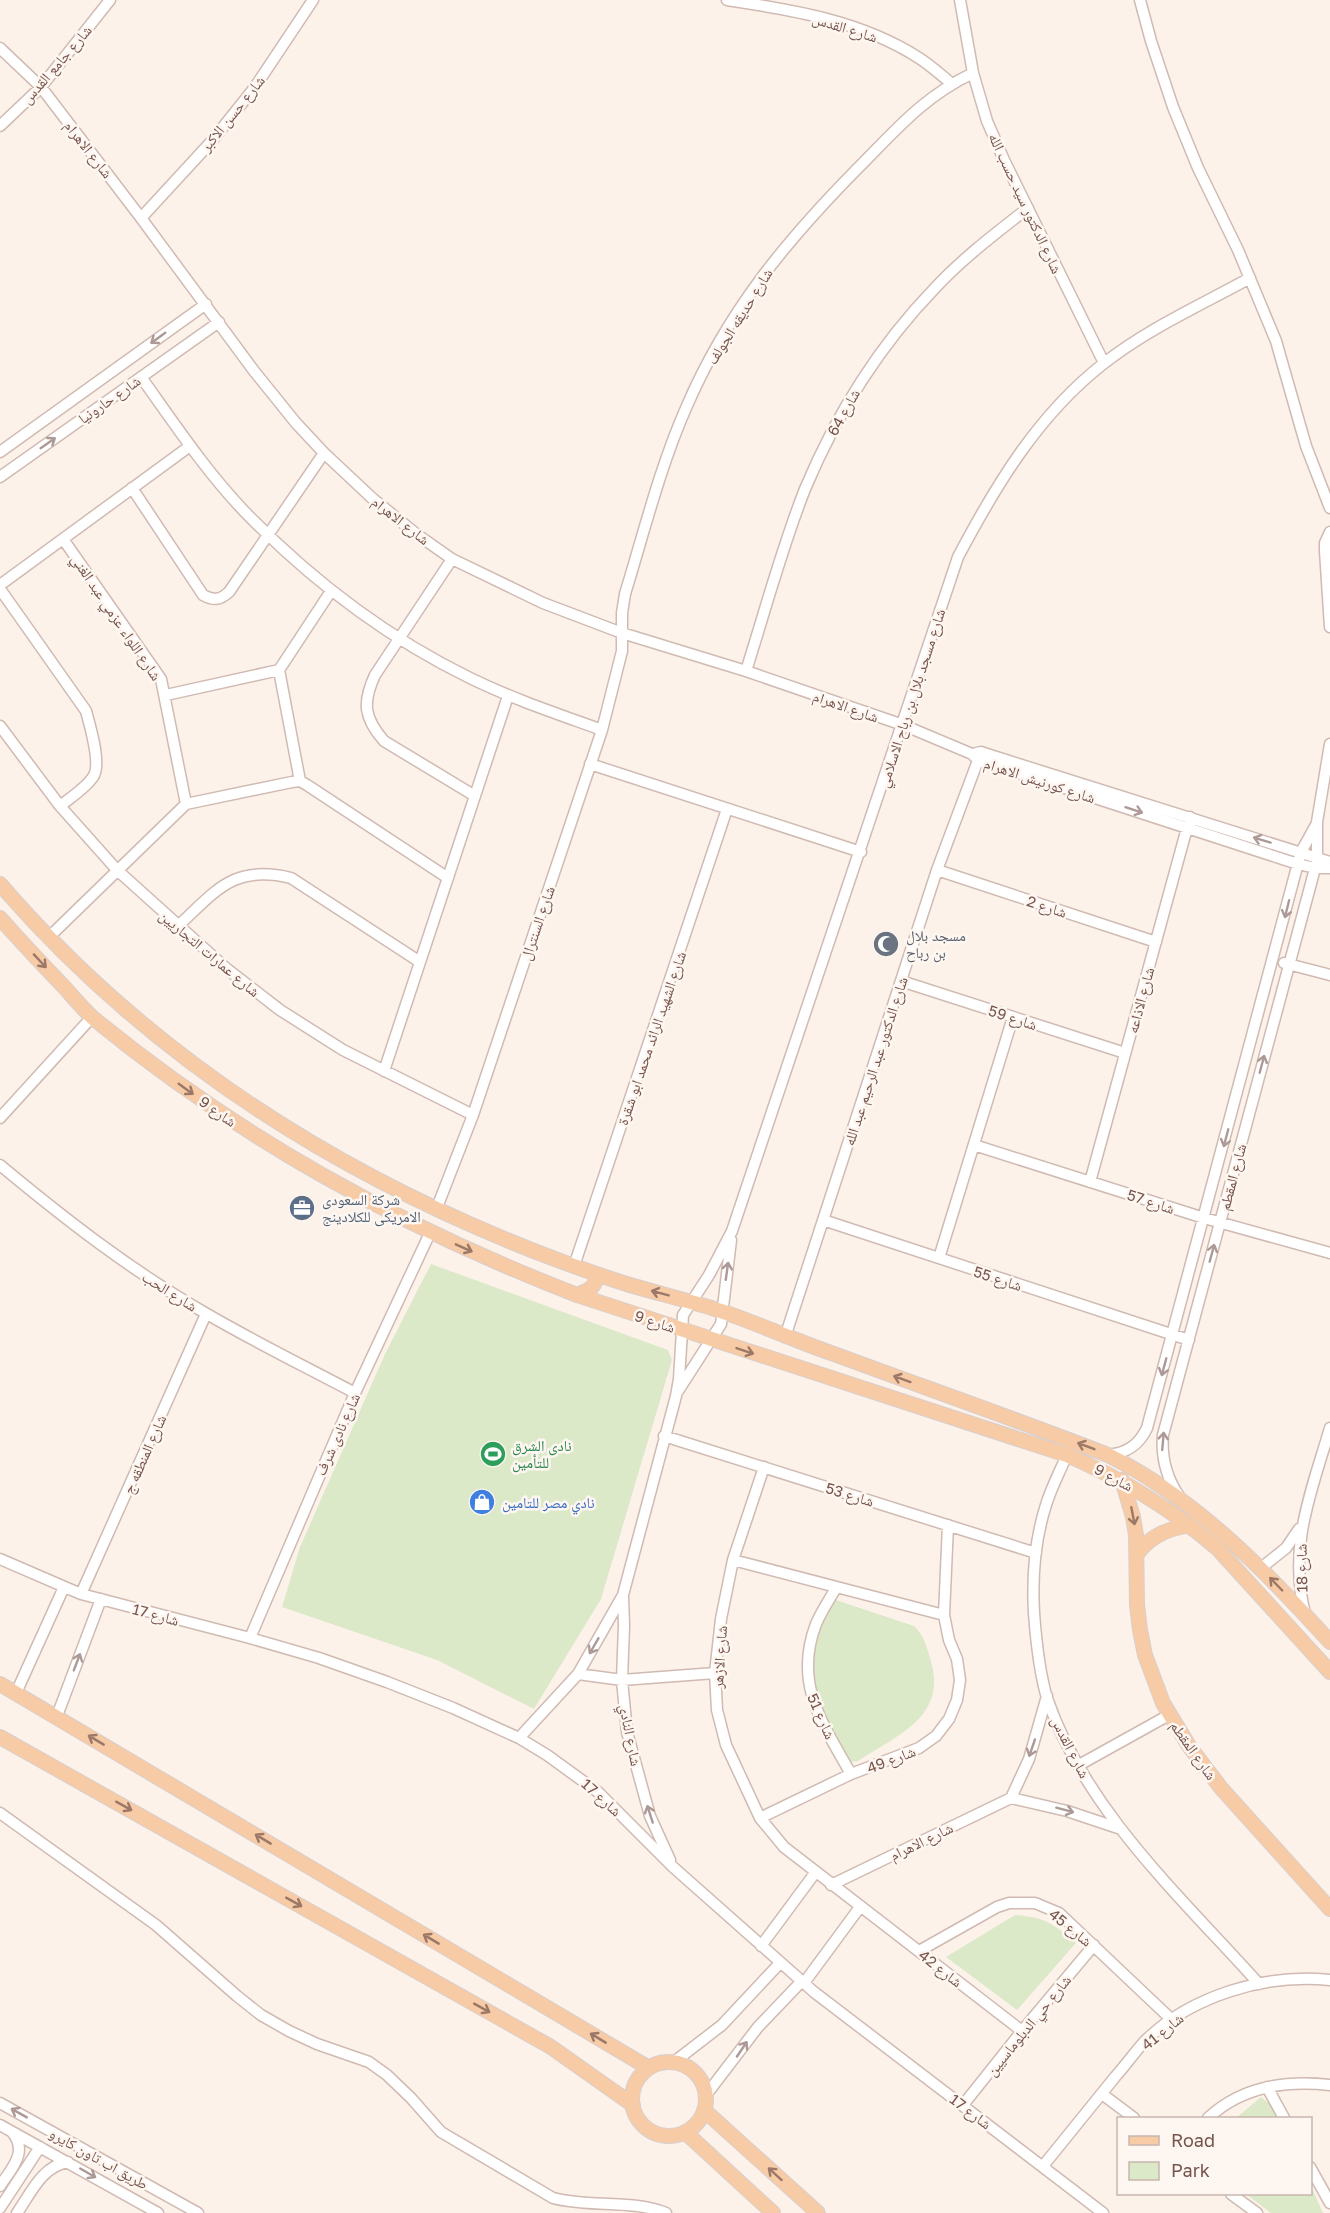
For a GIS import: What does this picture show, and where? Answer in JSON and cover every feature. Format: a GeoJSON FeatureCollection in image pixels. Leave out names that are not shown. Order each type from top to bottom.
{"type":"FeatureCollection","features":[{"type":"Feature","properties":{"kind":"main road","name":"شارع 9"},"geometry":{"type":"LineString","coordinates":[[0,884],[48,938],[130,1015],[260,1111],[346,1163],[436,1210],[574,1266],[721,1311],[785,1337],[1108,1455],[1148,1476],[1179,1496],[1260,1568],[1330,1642]]}},
{"type":"Feature","properties":{"kind":"main road","name":"شارع 9"},"geometry":{"type":"LineString","coordinates":[[0,918],[92,1017],[228,1119],[294,1160],[430,1233],[577,1295],[1067,1455],[1122,1480],[1190,1526],[1218,1549],[1330,1672]]}},
{"type":"Feature","properties":{"kind":"main road"},"geometry":{"type":"LineString","coordinates":[[577,1295],[592,1288],[597,1274]]}},
{"type":"Feature","properties":{"kind":"main road","name":"شارع المقطم"},"geometry":{"type":"LineString","coordinates":[[1122,1480],[1133,1516],[1137,1554],[1137,1605],[1142,1638],[1153,1679],[1169,1714],[1189,1746],[1221,1788],[1330,1909]]}},
{"type":"Feature","properties":{"kind":"main road"},"geometry":{"type":"LineString","coordinates":[[1137,1554],[1144,1544],[1165,1530],[1190,1526]]}},
{"type":"Feature","properties":{"kind":"main road"},"geometry":{"type":"LineString","coordinates":[[0,1684],[649,2068]]}},
{"type":"Feature","properties":{"kind":"main road"},"geometry":{"type":"LineString","coordinates":[[0,1737],[551,2047],[633,2105]]}},
{"type":"Feature","properties":{"kind":"main road"},"geometry":{"type":"LineString","coordinates":[[674,2062],[682,2064],[695,2073],[704,2087],[706,2095],[704,2110],[697,2123],[685,2132],[663,2135],[649,2129],[639,2119],[633,2105],[635,2084],[649,2068],[661,2063],[674,2062]]}},
{"type":"Feature","properties":{"kind":"main road"},"geometry":{"type":"LineString","coordinates":[[704,2110],[818,2213]]}},
{"type":"Feature","properties":{"kind":"main road"},"geometry":{"type":"LineString","coordinates":[[685,2132],[773,2213]]}},
{"type":"Feature","properties":{"kind":"street","name":"شارع جامع القدس"},"geometry":{"type":"LineString","coordinates":[[0,126],[41,87],[110,0]]}},
{"type":"Feature","properties":{"kind":"street","name":"شارع حسن الاكبر"},"geometry":{"type":"LineString","coordinates":[[141,218],[211,141],[255,87],[313,0]]}},
{"type":"Feature","properties":{"kind":"street","name":"شارع القدس"},"geometry":{"type":"LineString","coordinates":[[727,0],[764,3],[837,21],[881,38],[919,58],[951,84]]}},
{"type":"Feature","properties":{"kind":"street","name":"شارع الدكتور سيد حسب الله"},"geometry":{"type":"LineString","coordinates":[[960,0],[973,73],[996,141],[1104,363]]}},
{"type":"Feature","properties":{"kind":"street"},"geometry":{"type":"LineString","coordinates":[[1140,0],[1173,107],[1276,341],[1306,446],[1330,508]]}},
{"type":"Feature","properties":{"kind":"street","name":"شارع الاهرام"},"geometry":{"type":"LineString","coordinates":[[0,48],[41,87],[271,393],[324,453],[415,533],[452,558],[543,603],[622,633],[746,671],[903,725],[977,755]]}},
{"type":"Feature","properties":{"kind":"street","name":"شارع حديقه الجولف"},"geometry":{"type":"LineString","coordinates":[[622,633],[622,613],[626,594],[664,468],[686,408],[715,350],[748,295],[787,244],[917,108],[951,84],[973,73]]}},
{"type":"Feature","properties":{"kind":"street","name":"شارع 64"},"geometry":{"type":"LineString","coordinates":[[746,671],[805,491],[830,435],[860,382],[895,333],[935,287],[980,245],[1028,208]]}},
{"type":"Feature","properties":{"kind":"street","name":"شارع مسجد بلال بن رباح الاسلامي"},"geometry":{"type":"LineString","coordinates":[[691,1302],[710,1275],[732,1231],[861,852],[958,557],[1013,461],[1068,396],[1104,363],[1143,337],[1250,278]]}},
{"type":"Feature","properties":{"kind":"street","name":"شارع حارونيا"},"geometry":{"type":"LineString","coordinates":[[0,452],[206,304]]}},
{"type":"Feature","properties":{"kind":"street","name":"شارع حارونيا"},"geometry":{"type":"LineString","coordinates":[[0,477],[219,322]]}},
{"type":"Feature","properties":{"kind":"street"},"geometry":{"type":"LineString","coordinates":[[141,377],[190,446],[243,509],[332,591],[400,638],[469,678],[508,696],[602,730]]}},
{"type":"Feature","properties":{"kind":"street"},"geometry":{"type":"LineString","coordinates":[[60,806],[87,785],[95,775],[97,764],[86,711],[0,587],[63,538],[190,446]]}},
{"type":"Feature","properties":{"kind":"street"},"geometry":{"type":"LineString","coordinates":[[132,488],[203,595],[212,600],[221,598],[230,592],[324,453]]}},
{"type":"Feature","properties":{"kind":"street"},"geometry":{"type":"LineString","coordinates":[[1330,532],[1325,551],[1330,627]]}},
{"type":"Feature","properties":{"kind":"street","name":"شارع اللواء عزمي عبد الغني"},"geometry":{"type":"LineString","coordinates":[[63,538],[161,679],[186,804]]}},
{"type":"Feature","properties":{"kind":"street"},"geometry":{"type":"LineString","coordinates":[[452,558],[375,675],[367,692],[367,711],[374,729],[384,741],[475,796]]}},
{"type":"Feature","properties":{"kind":"street"},"geometry":{"type":"LineString","coordinates":[[166,695],[279,670],[332,591]]}},
{"type":"Feature","properties":{"kind":"street","name":"شارع السنترال"},"geometry":{"type":"LineString","coordinates":[[436,1210],[473,1116],[602,730],[619,668],[622,633]]}},
{"type":"Feature","properties":{"kind":"street"},"geometry":{"type":"LineString","coordinates":[[279,670],[300,782]]}},
{"type":"Feature","properties":{"kind":"street"},"geometry":{"type":"LineString","coordinates":[[384,1071],[508,696]]}},
{"type":"Feature","properties":{"kind":"street","name":"شارع عمارات التجاريين"},"geometry":{"type":"LineString","coordinates":[[0,726],[60,806],[117,870],[227,969],[280,1010],[343,1050],[473,1116]]}},
{"type":"Feature","properties":{"kind":"street"},"geometry":{"type":"LineString","coordinates":[[1316,863],[1317,822],[1330,744]]}},
{"type":"Feature","properties":{"kind":"street","name":"شارع كورنيش الاهرام"},"geometry":{"type":"LineString","coordinates":[[977,755],[1188,822],[1301,852],[1316,863],[1330,868]]}},
{"type":"Feature","properties":{"kind":"street","name":"شارع الدكتور عبد الرحيم عبد الله"},"geometry":{"type":"LineString","coordinates":[[785,1337],[937,870],[977,755]]}},
{"type":"Feature","properties":{"kind":"street"},"geometry":{"type":"LineString","coordinates":[[590,764],[861,852]]}},
{"type":"Feature","properties":{"kind":"street"},"geometry":{"type":"LineString","coordinates":[[48,938],[186,804],[300,782],[448,878]]}},
{"type":"Feature","properties":{"kind":"street","name":"شارع الشهيد الرائد محمد ابو شقرة"},"geometry":{"type":"LineString","coordinates":[[574,1266],[727,809]]}},
{"type":"Feature","properties":{"kind":"street","name":"شارع كورنيش الاهرام"},"geometry":{"type":"LineString","coordinates":[[1188,822],[1298,864],[1330,862]]}},
{"type":"Feature","properties":{"kind":"street","name":"شارع الاذاعه"},"geometry":{"type":"LineString","coordinates":[[1090,1182],[1188,822]]}},
{"type":"Feature","properties":{"kind":"street"},"geometry":{"type":"LineString","coordinates":[[1301,852],[1317,822]]}},
{"type":"Feature","properties":{"kind":"street","name":"شارع المقطم"},"geometry":{"type":"LineString","coordinates":[[1108,1455],[1128,1450],[1143,1437],[1148,1428],[1274,961],[1301,852]]}},
{"type":"Feature","properties":{"kind":"street","name":"شارع المقطم"},"geometry":{"type":"LineString","coordinates":[[1179,1496],[1166,1473],[1162,1448],[1163,1435],[1316,863]]}},
{"type":"Feature","properties":{"kind":"street","name":"شارع 2"},"geometry":{"type":"LineString","coordinates":[[937,870],[1156,942]]}},
{"type":"Feature","properties":{"kind":"street"},"geometry":{"type":"LineString","coordinates":[[178,926],[224,884],[257,873],[274,874],[291,878],[420,962]]}},
{"type":"Feature","properties":{"kind":"street"},"geometry":{"type":"LineString","coordinates":[[1274,961],[1330,975]]}},
{"type":"Feature","properties":{"kind":"street","name":"شارع 59"},"geometry":{"type":"LineString","coordinates":[[901,981],[1125,1053]]}},
{"type":"Feature","properties":{"kind":"street"},"geometry":{"type":"LineString","coordinates":[[0,1118],[92,1017]]}},
{"type":"Feature","properties":{"kind":"street"},"geometry":{"type":"LineString","coordinates":[[939,1258],[1013,1017]]}},
{"type":"Feature","properties":{"kind":"street","name":"شارع 57"},"geometry":{"type":"LineString","coordinates":[[974,1145],[1220,1223],[1330,1253]]}},
{"type":"Feature","properties":{"kind":"street","name":"شارع الحب"},"geometry":{"type":"LineString","coordinates":[[0,1165],[106,1249],[206,1314],[355,1393]]}},
{"type":"Feature","properties":{"kind":"street","name":"شارع 55"},"geometry":{"type":"LineString","coordinates":[[823,1220],[1189,1340]]}},
{"type":"Feature","properties":{"kind":"street","name":"شارع مسجد بلال بن رباح الاسلامي"},"geometry":{"type":"LineString","coordinates":[[721,1311],[732,1231]]}},
{"type":"Feature","properties":{"kind":"street","name":"شارع نادى شرف"},"geometry":{"type":"LineString","coordinates":[[250,1638],[355,1393],[430,1233]]}},
{"type":"Feature","properties":{"kind":"street","name":"شارع النادي"},"geometry":{"type":"LineString","coordinates":[[519,1738],[578,1674],[623,1595],[676,1396],[683,1315],[691,1302]]}},
{"type":"Feature","properties":{"kind":"street","name":"شارع النادي"},"geometry":{"type":"LineString","coordinates":[[676,1396],[719,1330],[721,1311]]}},
{"type":"Feature","properties":{"kind":"street","name":"شارع المنطقه ج"},"geometry":{"type":"LineString","coordinates":[[81,1594],[206,1314]]}},
{"type":"Feature","properties":{"kind":"street","name":"شارع 18"},"geometry":{"type":"LineString","coordinates":[[1305,1614],[1300,1596],[1298,1558],[1304,1521],[1330,1428]]}},
{"type":"Feature","properties":{"kind":"street","name":"شارع 53"},"geometry":{"type":"LineString","coordinates":[[664,1436],[1036,1553]]}},
{"type":"Feature","properties":{"kind":"street","name":"شارع القدس"},"geometry":{"type":"LineString","coordinates":[[1067,1455],[1046,1504],[1036,1553],[1033,1593],[1035,1633],[1047,1696],[1058,1726],[1095,1794],[1118,1828],[1259,1984]]}},
{"type":"Feature","properties":{"kind":"street","name":"شارع الازهر"},"geometry":{"type":"LineString","coordinates":[[764,1467],[733,1560],[721,1619],[715,1673],[717,1710],[726,1745],[760,1818],[784,1847],[814,1873],[860,1907]]}},
{"type":"Feature","properties":{"kind":"street","name":"شارع 18"},"geometry":{"type":"LineString","coordinates":[[1260,1568],[1286,1548],[1304,1521]]}},
{"type":"Feature","properties":{"kind":"street","name":"شارع 49"},"geometry":{"type":"LineString","coordinates":[[760,1818],[851,1774],[919,1748],[936,1736],[949,1719],[957,1700],[960,1680],[957,1659],[949,1640],[944,1615],[948,1525]]}},
{"type":"Feature","properties":{"kind":"street","name":"شارع 17"},"geometry":{"type":"LineString","coordinates":[[0,1559],[81,1594],[319,1658],[453,1708],[519,1738],[598,1792],[673,1868],[803,1982],[1103,2213]]}},
{"type":"Feature","properties":{"kind":"street"},"geometry":{"type":"LineString","coordinates":[[733,1560],[944,1615]]}},
{"type":"Feature","properties":{"kind":"street"},"geometry":{"type":"LineString","coordinates":[[16,1693],[63,1587]]}},
{"type":"Feature","properties":{"kind":"street","name":"شارع 51"},"geometry":{"type":"LineString","coordinates":[[836,1588],[817,1621],[812,1638],[808,1672],[814,1706],[851,1774]]}},
{"type":"Feature","properties":{"kind":"street","name":"شارع النادي"},"geometry":{"type":"LineString","coordinates":[[623,1595],[622,1680],[627,1732],[650,1816],[673,1868]]}},
{"type":"Feature","properties":{"kind":"street"},"geometry":{"type":"LineString","coordinates":[[57,1716],[101,1599]]}},
{"type":"Feature","properties":{"kind":"street"},"geometry":{"type":"LineString","coordinates":[[578,1674],[622,1680],[715,1673]]}},
{"type":"Feature","properties":{"kind":"street"},"geometry":{"type":"LineString","coordinates":[[1047,1696],[1032,1749],[1011,1798],[1067,1810],[1118,1828]]}},
{"type":"Feature","properties":{"kind":"street"},"geometry":{"type":"LineString","coordinates":[[1079,1765],[1169,1714]]}},
{"type":"Feature","properties":{"kind":"street","name":"شارع الاهرام"},"geometry":{"type":"LineString","coordinates":[[831,1885],[1011,1798]]}},
{"type":"Feature","properties":{"kind":"street"},"geometry":{"type":"LineString","coordinates":[[0,1813],[156,1925],[261,2015],[317,2044],[346,2052],[369,2062],[387,2075],[441,2132],[553,2198],[574,2204],[642,2206],[666,2213]]}},
{"type":"Feature","properties":{"kind":"street"},"geometry":{"type":"LineString","coordinates":[[761,1946],[814,1873]]}},
{"type":"Feature","properties":{"kind":"street","name":"شارع 45"},"geometry":{"type":"LineString","coordinates":[[919,1951],[997,1907],[1022,1902],[1047,1906],[1059,1912],[1172,2019]]}},
{"type":"Feature","properties":{"kind":"street"},"geometry":{"type":"LineString","coordinates":[[706,2095],[758,2027],[803,1982],[860,1907]]}},
{"type":"Feature","properties":{"kind":"street","name":"شارع 42"},"geometry":{"type":"LineString","coordinates":[[860,1907],[1022,2031]]}},
{"type":"Feature","properties":{"kind":"street","name":"شارع حي الدبلوماسيين"},"geometry":{"type":"LineString","coordinates":[[963,2105],[1094,1945]]}},
{"type":"Feature","properties":{"kind":"street"},"geometry":{"type":"LineString","coordinates":[[674,2062],[722,2025],[780,1963]]}},
{"type":"Feature","properties":{"kind":"street","name":"شارع 41"},"geometry":{"type":"LineString","coordinates":[[1043,2166],[1144,2042],[1172,2019],[1228,1992],[1259,1984],[1290,1980],[1330,1980]]}},
{"type":"Feature","properties":{"kind":"street"},"geometry":{"type":"LineString","coordinates":[[1209,2117],[1233,2100],[1267,2087],[1285,2084],[1330,2085]]}},
{"type":"Feature","properties":{"kind":"street"},"geometry":{"type":"LineString","coordinates":[[1267,2087],[1283,2117]]}},
{"type":"Feature","properties":{"kind":"street"},"geometry":{"type":"LineString","coordinates":[[1102,2094],[1133,2117]]}},
{"type":"Feature","properties":{"kind":"street","name":"طريق اب تاون كايرو"},"geometry":{"type":"LineString","coordinates":[[0,2103],[198,2213]]}},
{"type":"Feature","properties":{"kind":"street","name":"طريق اب تاون كايرو"},"geometry":{"type":"LineString","coordinates":[[0,2125],[158,2213]]}},
{"type":"Feature","properties":{"kind":"street"},"geometry":{"type":"LineString","coordinates":[[0,2186],[19,2156],[18,2139],[12,2132]]}},
{"type":"Feature","properties":{"kind":"street"},"geometry":{"type":"LineString","coordinates":[[0,2208],[40,2147]]}},
{"type":"Feature","properties":{"kind":"street"},"geometry":{"type":"LineString","coordinates":[[17,2213],[39,2180],[51,2167],[68,2162]]}},
{"type":"Feature","properties":{"kind":"street"},"geometry":{"type":"LineString","coordinates":[[15,2164],[39,2180]]}},
{"type":"Feature","properties":{"kind":"street"},"geometry":{"type":"LineString","coordinates":[[1312,2169],[1330,2203]]}},
{"type":"Feature","properties":{"kind":"street"},"geometry":{"type":"LineString","coordinates":[[1234,2195],[1257,2213]]}},
{"type":"Feature","properties":{"kind":"green space","name":"نادى الشرق للتأمين"},"geometry":{"type":"Polygon","coordinates":[[[431,1264],[668,1350],[672,1360],[601,1599],[534,1709],[437,1660],[282,1607],[300,1547],[385,1354],[431,1264]]]}},
{"type":"Feature","properties":{"kind":"green space"},"geometry":{"type":"Polygon","coordinates":[[[830,1598],[914,1626],[926,1645],[934,1678],[932,1695],[926,1709],[916,1721],[858,1761],[848,1762],[826,1739],[813,1718],[808,1701],[808,1666],[817,1632],[830,1598]]]}},
{"type":"Feature","properties":{"kind":"green space"},"geometry":{"type":"Polygon","coordinates":[[[1015,1915],[1042,1920],[1076,1943],[1017,2010],[946,1957],[1015,1915]]]}},
{"type":"Feature","properties":{"kind":"green space"},"geometry":{"type":"Polygon","coordinates":[[[1261,2097],[1275,2108],[1280,2117],[1237,2117],[1261,2097]]]}},
{"type":"Feature","properties":{"kind":"green space"},"geometry":{"type":"Polygon","coordinates":[[[1312,2188],[1323,2213],[1271,2213],[1247,2195],[1312,2195],[1312,2188]]]}},
{"type":"Feature","properties":{"kind":"place","name":"مسجد بلال بن رباح"},"geometry":{"type":"Point","coordinates":[886,944]}},
{"type":"Feature","properties":{"kind":"place","name":"شركة السعودى الامريكى للكلادينج"},"geometry":{"type":"Point","coordinates":[302,1208]}},
{"type":"Feature","properties":{"kind":"place","name":"نادى الشرق للتأمين"},"geometry":{"type":"Point","coordinates":[493,1454]}},
{"type":"Feature","properties":{"kind":"place","name":"نادي مصر للتامين"},"geometry":{"type":"Point","coordinates":[482,1502]}}]}
